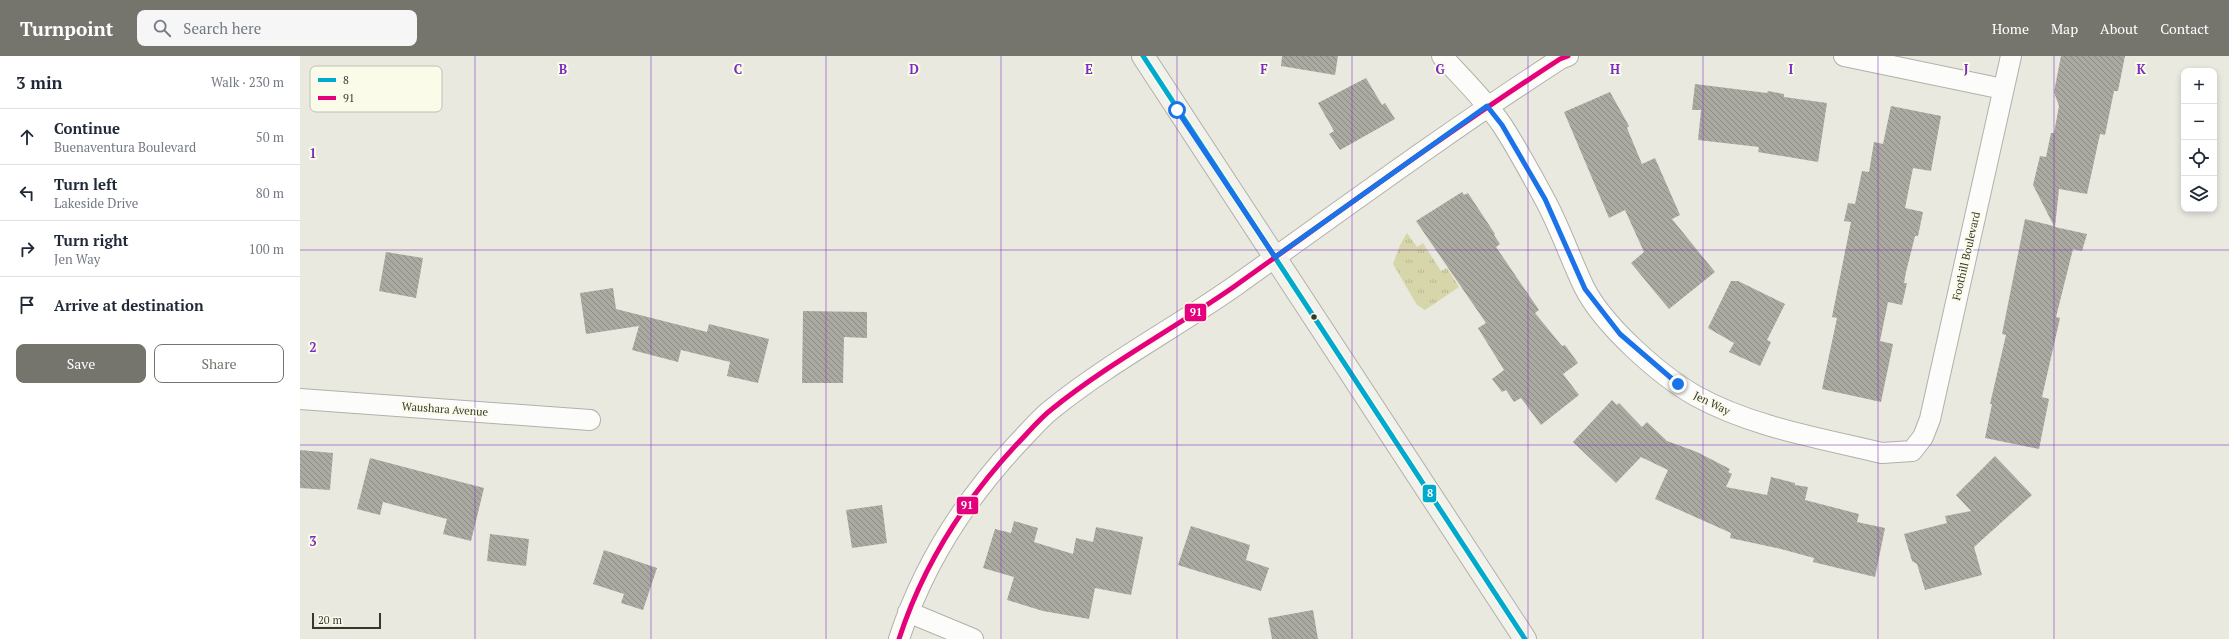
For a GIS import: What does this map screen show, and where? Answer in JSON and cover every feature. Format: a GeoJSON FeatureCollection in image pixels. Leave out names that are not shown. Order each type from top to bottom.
{"type":"FeatureCollection","features":[{"type":"Feature","properties":{"kind":"main road"},"geometry":{"type":"LineString","coordinates":[[1143,56],[1525,639]]}},
{"type":"Feature","properties":{"kind":"street","name":"Jen Way"},"geometry":{"type":"LineString","coordinates":[[1442,56],[1502,125],[1545,199],[1585,289],[1620,334],[1666,375],[1696,396],[1736,414],[1793,431],[1882,453],[1912,451]]}},
{"type":"Feature","properties":{"kind":"street"},"geometry":{"type":"LineString","coordinates":[[899,639],[908,612],[930,564],[972,496],[999,464],[1051,410],[1275,257],[1487,106],[1560,59],[1568,56]]}},
{"type":"Feature","properties":{"kind":"street"},"geometry":{"type":"LineString","coordinates":[[1844,56],[2004,89]]}},
{"type":"Feature","properties":{"kind":"street","name":"Foothill Boulevard"},"geometry":{"type":"LineString","coordinates":[[1912,451],[1923,437],[1930,419],[2011,56]]}},
{"type":"Feature","properties":{"kind":"street","name":"Waushara Avenue"},"geometry":{"type":"LineString","coordinates":[[300,399],[590,420]]}},
{"type":"Feature","properties":{"kind":"street"},"geometry":{"type":"LineString","coordinates":[[908,612],[973,639]]}},
{"type":"Feature","properties":{"kind":"green space"},"geometry":{"type":"Polygon","coordinates":[[[1407,233],[1417,247],[1423,243],[1441,271],[1447,268],[1459,287],[1425,310],[1417,305],[1393,264],[1400,245],[1407,233]]]}},
{"type":"Feature","properties":{"kind":"building"},"geometry":{"type":"Polygon","coordinates":[[[1282,56],[1338,56],[1335,75],[1281,66],[1282,56]]]}},
{"type":"Feature","properties":{"kind":"building"},"geometry":{"type":"Polygon","coordinates":[[[2061,56],[2125,56],[2118,91],[2114,91],[2105,135],[2100,134],[2087,194],[2059,189],[2055,227],[2087,234],[2082,251],[2073,249],[2056,317],[2060,318],[2042,397],[2049,399],[2039,449],[1985,438],[1992,404],[1990,404],[2006,335],[2002,334],[2025,219],[2054,226],[2033,185],[2040,156],[2046,157],[2051,133],[2054,133],[2059,106],[2054,92],[2061,56]]]}},
{"type":"Feature","properties":{"kind":"building"},"geometry":{"type":"Polygon","coordinates":[[[1366,78],[1382,105],[1385,103],[1395,119],[1340,150],[1329,134],[1334,131],[1318,103],[1366,78]]]}},
{"type":"Feature","properties":{"kind":"building"},"geometry":{"type":"Polygon","coordinates":[[[1695,84],[1767,93],[1768,91],[1784,94],[1784,97],[1827,103],[1818,162],[1758,152],[1759,147],[1698,140],[1701,110],[1692,110],[1695,84]]]}},
{"type":"Feature","properties":{"kind":"building"},"geometry":{"type":"Polygon","coordinates":[[[1610,92],[1629,126],[1627,128],[1642,164],[1655,158],[1680,215],[1672,219],[1715,272],[1669,309],[1631,263],[1644,252],[1625,210],[1609,218],[1564,112],[1610,92]]]}},
{"type":"Feature","properties":{"kind":"building"},"geometry":{"type":"Polygon","coordinates":[[[1891,106],[1941,116],[1931,171],[1913,168],[1905,208],[1923,212],[1918,236],[1915,236],[1906,272],[1904,283],[1907,283],[1902,305],[1888,302],[1880,341],[1893,344],[1881,402],[1822,389],[1837,318],[1832,317],[1851,222],[1844,221],[1848,203],[1855,204],[1862,171],[1869,172],[1874,142],[1883,144],[1891,106]]]}},
{"type":"Feature","properties":{"kind":"building"},"geometry":{"type":"Polygon","coordinates":[[[1462,192],[1464,195],[1468,193],[1495,234],[1494,235],[1500,244],[1496,247],[1539,310],[1535,313],[1562,346],[1565,345],[1578,363],[1563,374],[1579,395],[1541,425],[1521,398],[1514,402],[1506,390],[1502,392],[1492,379],[1504,370],[1478,328],[1486,323],[1416,221],[1462,192]]]}},
{"type":"Feature","properties":{"kind":"building"},"geometry":{"type":"Polygon","coordinates":[[[386,252],[423,258],[416,298],[379,291],[386,252]]]}},
{"type":"Feature","properties":{"kind":"building"},"geometry":{"type":"Polygon","coordinates":[[[1731,281],[1738,281],[1785,304],[1767,340],[1771,342],[1760,366],[1729,352],[1734,343],[1708,328],[1731,281]]]}},
{"type":"Feature","properties":{"kind":"building"},"geometry":{"type":"Polygon","coordinates":[[[613,288],[616,309],[707,332],[709,324],[769,339],[758,383],[727,376],[730,362],[681,350],[678,362],[632,350],[639,326],[586,334],[580,293],[613,288]]]}},
{"type":"Feature","properties":{"kind":"building"},"geometry":{"type":"Polygon","coordinates":[[[803,311],[867,312],[867,338],[844,337],[843,383],[802,383],[803,311]]]}},
{"type":"Feature","properties":{"kind":"building"},"geometry":{"type":"Polygon","coordinates":[[[1612,400],[1617,405],[1619,403],[1642,427],[1647,422],[1667,441],[1697,452],[1730,469],[1728,472],[1732,474],[1726,487],[1767,495],[1771,477],[1795,483],[1795,485],[1808,487],[1805,500],[1859,514],[1857,522],[1885,528],[1875,577],[1813,562],[1814,558],[1781,549],[1730,538],[1731,533],[1655,499],[1668,470],[1641,457],[1616,483],[1573,442],[1612,400]]]}},
{"type":"Feature","properties":{"kind":"building"},"geometry":{"type":"Polygon","coordinates":[[[300,450],[333,453],[330,490],[300,488],[300,450]]]}},
{"type":"Feature","properties":{"kind":"building"},"geometry":{"type":"Polygon","coordinates":[[[1995,456],[2032,495],[1974,547],[1982,575],[1925,590],[1917,564],[1912,561],[1904,534],[1947,523],[1945,516],[1971,511],[1956,495],[1995,456]]]}},
{"type":"Feature","properties":{"kind":"building"},"geometry":{"type":"Polygon","coordinates":[[[370,458],[484,488],[471,541],[443,534],[447,519],[383,502],[380,515],[357,509],[370,458]]]}},
{"type":"Feature","properties":{"kind":"building"},"geometry":{"type":"Polygon","coordinates":[[[882,505],[887,543],[852,548],[846,510],[882,505]]]}},
{"type":"Feature","properties":{"kind":"building"},"geometry":{"type":"Polygon","coordinates":[[[1014,521],[1038,528],[1034,542],[1073,554],[1076,538],[1093,542],[1096,527],[1143,537],[1131,595],[1095,588],[1089,619],[1043,611],[1007,600],[1014,577],[983,568],[995,529],[1011,533],[1014,521]]]}},
{"type":"Feature","properties":{"kind":"building"},"geometry":{"type":"Polygon","coordinates":[[[1191,526],[1250,545],[1246,560],[1269,568],[1261,591],[1178,565],[1191,526]]]}},
{"type":"Feature","properties":{"kind":"building"},"geometry":{"type":"Polygon","coordinates":[[[490,534],[529,539],[526,566],[487,561],[490,534]]]}},
{"type":"Feature","properties":{"kind":"building"},"geometry":{"type":"Polygon","coordinates":[[[604,550],[657,568],[643,610],[621,603],[624,594],[593,584],[604,550]]]}},
{"type":"Feature","properties":{"kind":"building"},"geometry":{"type":"Polygon","coordinates":[[[1313,610],[1318,639],[1272,639],[1268,618],[1313,610]]]}},
{"type":"Feature","properties":{"kind":"transit line","name":"8"},"geometry":{"type":"LineString","coordinates":[[1143,56],[1525,639]]}},
{"type":"Feature","properties":{"kind":"transit line","name":"91"},"geometry":{"type":"LineString","coordinates":[[899,639],[920,585],[947,535],[963,511],[998,466],[1047,413],[1096,376],[1235,286],[1478,114],[1560,59],[1568,56]]}},
{"type":"Feature","properties":{"kind":"route"},"geometry":{"type":"LineString","coordinates":[[1177,110],[1275,257],[1487,106],[1502,125],[1545,199],[1585,289],[1620,334],[1644,357],[1678,384]]}}]}
